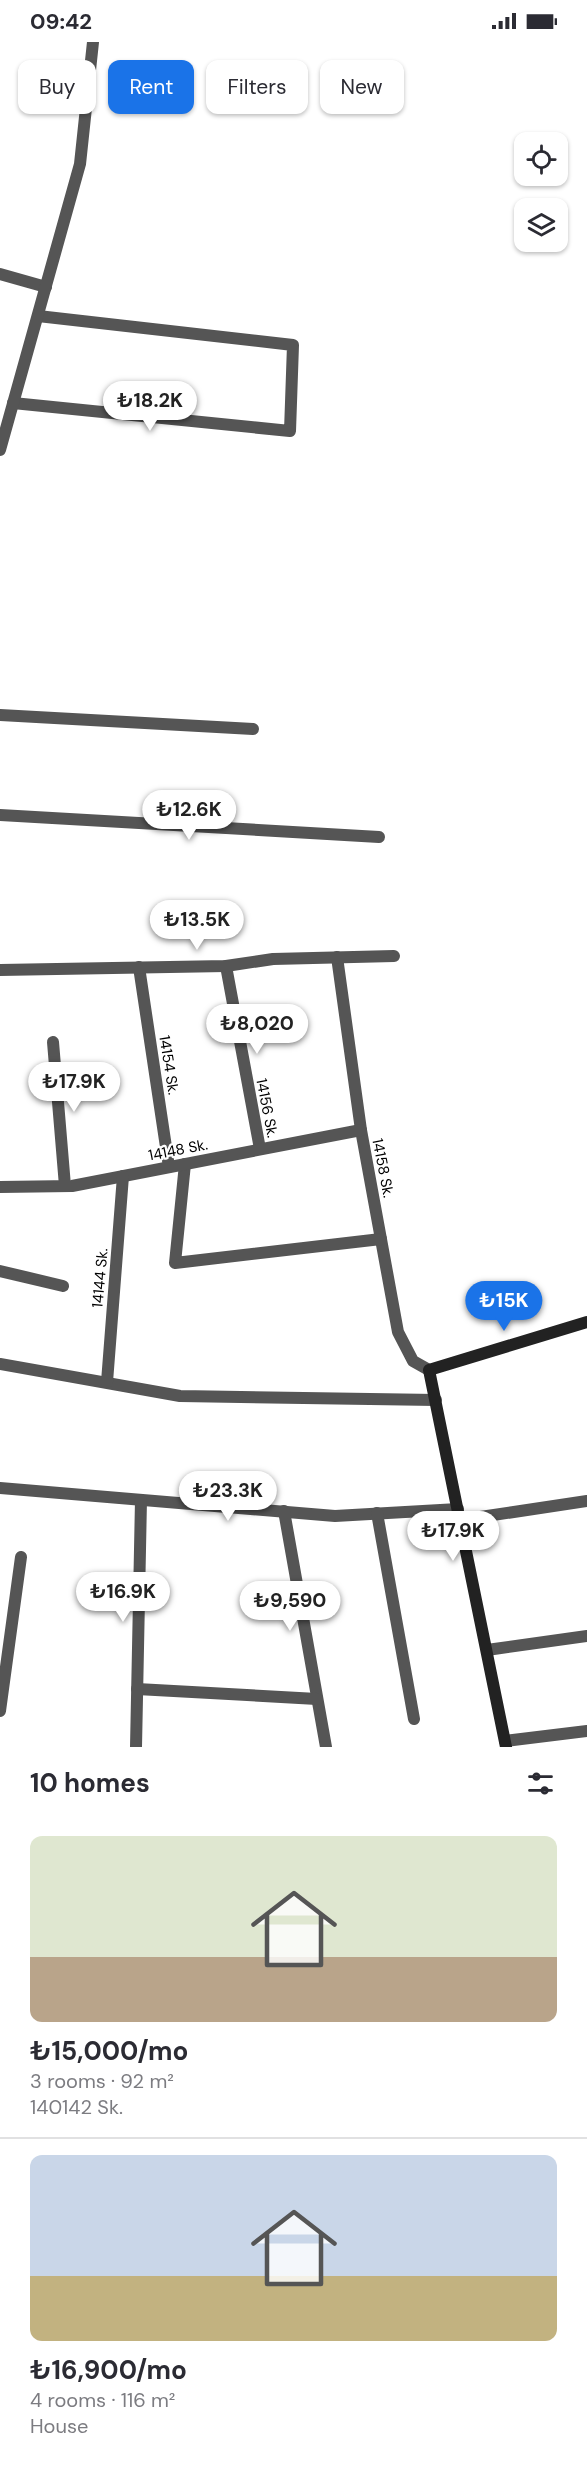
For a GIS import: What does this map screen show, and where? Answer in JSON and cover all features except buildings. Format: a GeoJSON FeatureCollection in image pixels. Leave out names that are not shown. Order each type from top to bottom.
{"type":"FeatureCollection","features":[{"type":"Feature","properties":{"kind":"main road"},"geometry":{"type":"LineString","coordinates":[[506,1744],[429,1370],[587,1322]]}},
{"type":"Feature","properties":{"kind":"street"},"geometry":{"type":"LineString","coordinates":[[0,450],[80,164],[93,42]]}},
{"type":"Feature","properties":{"kind":"street"},"geometry":{"type":"LineString","coordinates":[[0,274],[46,287]]}},
{"type":"Feature","properties":{"kind":"street"},"geometry":{"type":"LineString","coordinates":[[13,403],[291,431],[293,345],[38,316]]}},
{"type":"Feature","properties":{"kind":"street"},"geometry":{"type":"LineString","coordinates":[[0,715],[253,729]]}},
{"type":"Feature","properties":{"kind":"street"},"geometry":{"type":"LineString","coordinates":[[0,815],[380,837]]}},
{"type":"Feature","properties":{"kind":"street"},"geometry":{"type":"LineString","coordinates":[[0,970],[226,966],[273,959],[394,956]]}},
{"type":"Feature","properties":{"kind":"street","name":"14158 Sk."},"geometry":{"type":"LineString","coordinates":[[337,957],[361,1130],[398,1332],[412,1361],[429,1370]]}},
{"type":"Feature","properties":{"kind":"street","name":"14156 Sk."},"geometry":{"type":"LineString","coordinates":[[226,966],[260,1149]]}},
{"type":"Feature","properties":{"kind":"street","name":"14154 Sk."},"geometry":{"type":"LineString","coordinates":[[139,967],[169,1167]]}},
{"type":"Feature","properties":{"kind":"street"},"geometry":{"type":"LineString","coordinates":[[53,1042],[65,1186]]}},
{"type":"Feature","properties":{"kind":"street","name":"14148 Sk."},"geometry":{"type":"LineString","coordinates":[[0,1187],[65,1186],[361,1130]]}},
{"type":"Feature","properties":{"kind":"street"},"geometry":{"type":"LineString","coordinates":[[185,1164],[175,1263],[381,1239]]}},
{"type":"Feature","properties":{"kind":"street","name":"14144 Sk."},"geometry":{"type":"LineString","coordinates":[[107,1382],[123,1176]]}},
{"type":"Feature","properties":{"kind":"street"},"geometry":{"type":"LineString","coordinates":[[0,1271],[63,1286]]}},
{"type":"Feature","properties":{"kind":"street"},"geometry":{"type":"LineString","coordinates":[[0,1364],[180,1396],[436,1400]]}},
{"type":"Feature","properties":{"kind":"street"},"geometry":{"type":"LineString","coordinates":[[0,1488],[335,1515],[459,1514],[587,1501]]}},
{"type":"Feature","properties":{"kind":"street"},"geometry":{"type":"LineString","coordinates":[[136,1747],[141,1500]]}},
{"type":"Feature","properties":{"kind":"street"},"geometry":{"type":"LineString","coordinates":[[284,1511],[326,1747]]}},
{"type":"Feature","properties":{"kind":"street"},"geometry":{"type":"LineString","coordinates":[[377,1513],[414,1719]]}},
{"type":"Feature","properties":{"kind":"street"},"geometry":{"type":"LineString","coordinates":[[0,1711],[21,1557]]}},
{"type":"Feature","properties":{"kind":"street"},"geometry":{"type":"LineString","coordinates":[[487,1650],[587,1636]]}},
{"type":"Feature","properties":{"kind":"street"},"geometry":{"type":"LineString","coordinates":[[137,1689],[317,1699]]}},
{"type":"Feature","properties":{"kind":"street"},"geometry":{"type":"LineString","coordinates":[[506,1744],[587,1731]]}}]}
